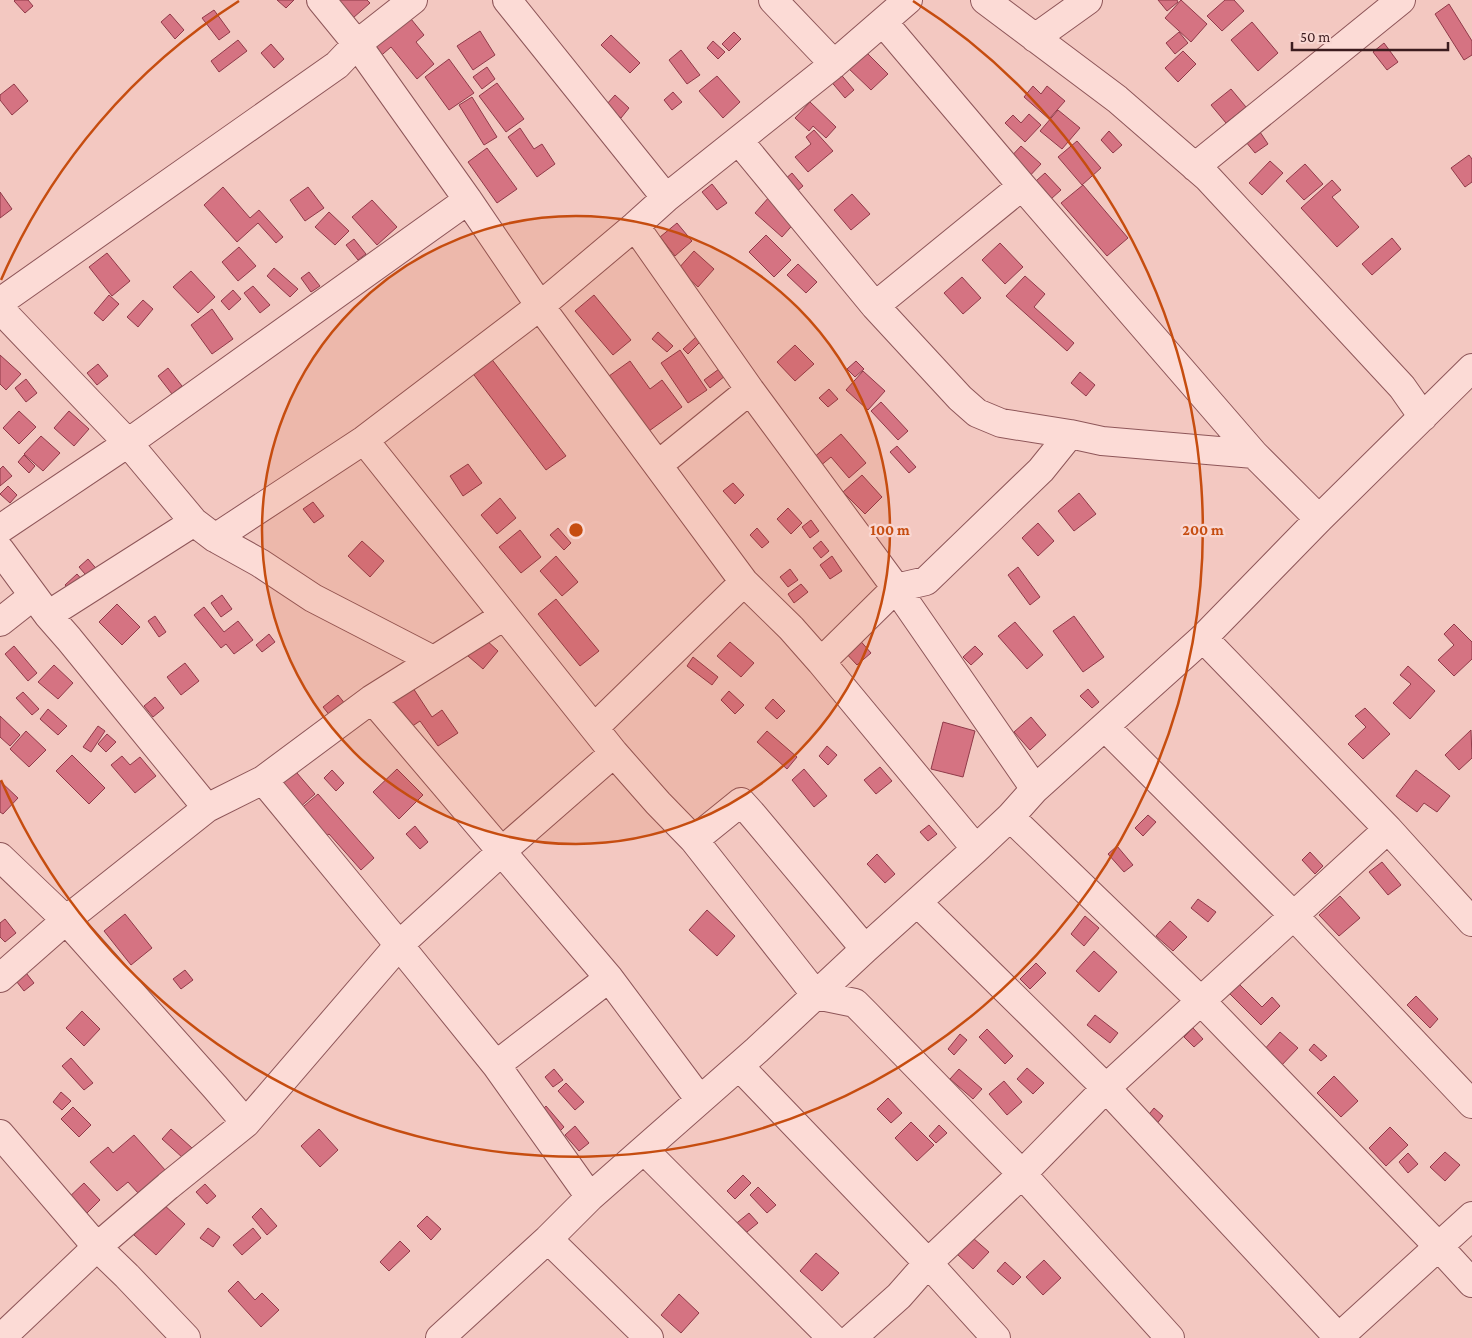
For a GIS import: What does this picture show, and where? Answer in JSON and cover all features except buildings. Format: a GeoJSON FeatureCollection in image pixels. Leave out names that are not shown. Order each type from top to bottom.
{"type":"FeatureCollection","features":[{"type":"Feature","properties":{"kind":"street"},"geometry":{"type":"LineString","coordinates":[[321,0],[357,44],[468,200],[540,306],[744,582],[791,628],[821,662],[976,849]]}},
{"type":"Feature","properties":{"kind":"street"},"geometry":{"type":"LineString","coordinates":[[0,302],[337,65],[357,44],[413,0]]}},
{"type":"Feature","properties":{"kind":"street"},"geometry":{"type":"LineString","coordinates":[[506,0],[666,198]]}},
{"type":"Feature","properties":{"kind":"street"},"geometry":{"type":"LineString","coordinates":[[773,0],[834,64]]}},
{"type":"Feature","properties":{"kind":"street"},"geometry":{"type":"LineString","coordinates":[[0,622],[204,530],[364,440],[540,306],[666,198],[834,64],[908,0]]}},
{"type":"Feature","properties":{"kind":"street"},"geometry":{"type":"LineString","coordinates":[[985,0],[1117,99],[1208,178],[1402,387],[1423,417]]}},
{"type":"Feature","properties":{"kind":"street"},"geometry":{"type":"LineString","coordinates":[[1036,38],[1088,0]]}},
{"type":"Feature","properties":{"kind":"street"},"geometry":{"type":"LineString","coordinates":[[1195,166],[1401,0]]}},
{"type":"Feature","properties":{"kind":"street"},"geometry":{"type":"LineString","coordinates":[[883,22],[1254,454],[1319,519]]}},
{"type":"Feature","properties":{"kind":"street"},"geometry":{"type":"LineString","coordinates":[[739,140],[875,306],[976,413],[1001,422],[1102,441],[1254,454]]}},
{"type":"Feature","properties":{"kind":"street"},"geometry":{"type":"LineString","coordinates":[[875,306],[1022,186]]}},
{"type":"Feature","properties":{"kind":"street"},"geometry":{"type":"LineString","coordinates":[[0,529],[128,443],[468,200]]}},
{"type":"Feature","properties":{"kind":"street"},"geometry":{"type":"LineString","coordinates":[[635,226],[750,390],[896,588],[1035,789]]}},
{"type":"Feature","properties":{"kind":"street"},"geometry":{"type":"LineString","coordinates":[[0,309],[128,443],[204,530],[260,563],[312,598],[433,660]]}},
{"type":"Feature","properties":{"kind":"street"},"geometry":{"type":"LineString","coordinates":[[440,1338],[590,1198],[739,1066],[976,849],[1010,817],[1035,789],[1202,638],[1472,368]]}},
{"type":"Feature","properties":{"kind":"street"},"geometry":{"type":"LineString","coordinates":[[658,465],[750,390]]}},
{"type":"Feature","properties":{"kind":"street"},"geometry":{"type":"LineString","coordinates":[[821,662],[896,588],[926,581],[1041,470],[1070,434]]}},
{"type":"Feature","properties":{"kind":"street"},"geometry":{"type":"LineString","coordinates":[[364,440],[594,728],[658,803],[694,840],[816,995],[855,1003],[1022,1174],[1170,1338]]}},
{"type":"Feature","properties":{"kind":"street"},"geometry":{"type":"LineString","coordinates":[[0,550],[40,605],[207,808]]}},
{"type":"Feature","properties":{"kind":"street"},"geometry":{"type":"LineString","coordinates":[[594,728],[744,582]]}},
{"type":"Feature","properties":{"kind":"street"},"geometry":{"type":"LineString","coordinates":[[0,978],[66,920],[207,808],[263,780],[372,699],[504,616]]}},
{"type":"Feature","properties":{"kind":"street"},"geometry":{"type":"LineString","coordinates":[[1202,638],[1388,829],[1472,922]]}},
{"type":"Feature","properties":{"kind":"street"},"geometry":{"type":"LineString","coordinates":[[372,699],[609,978],[700,1100]]}},
{"type":"Feature","properties":{"kind":"street"},"geometry":{"type":"LineString","coordinates":[[1105,727],[1293,915],[1472,1104]]}},
{"type":"Feature","properties":{"kind":"street"},"geometry":{"type":"LineString","coordinates":[[1,1338],[97,1247],[246,1123],[399,944],[614,752]]}},
{"type":"Feature","properties":{"kind":"street"},"geometry":{"type":"LineString","coordinates":[[263,780],[496,1065],[590,1198]]}},
{"type":"Feature","properties":{"kind":"street"},"geometry":{"type":"LineString","coordinates":[[694,840],[741,802],[865,949]]}},
{"type":"Feature","properties":{"kind":"street"},"geometry":{"type":"LineString","coordinates":[[1010,817],[1200,1000],[1472,1283]]}},
{"type":"Feature","properties":{"kind":"street"},"geometry":{"type":"LineString","coordinates":[[852,1338],[899,1296],[928,1263],[1022,1174],[1106,1088],[1388,829]]}},
{"type":"Feature","properties":{"kind":"street"},"geometry":{"type":"LineString","coordinates":[[0,857],[66,920],[246,1123]]}},
{"type":"Feature","properties":{"kind":"street"},"geometry":{"type":"LineString","coordinates":[[917,902],[1106,1088],[1339,1338],[1472,1216]]}},
{"type":"Feature","properties":{"kind":"street"},"geometry":{"type":"LineString","coordinates":[[496,1065],[609,978]]}},
{"type":"Feature","properties":{"kind":"street"},"geometry":{"type":"LineString","coordinates":[[739,1066],[928,1263],[996,1338]]}},
{"type":"Feature","properties":{"kind":"street"},"geometry":{"type":"LineString","coordinates":[[0,1134],[97,1247],[186,1338]]}},
{"type":"Feature","properties":{"kind":"street"},"geometry":{"type":"LineString","coordinates":[[644,1150],[832,1338]]}},
{"type":"Feature","properties":{"kind":"street"},"geometry":{"type":"LineString","coordinates":[[548,1238],[649,1338]]}}]}
